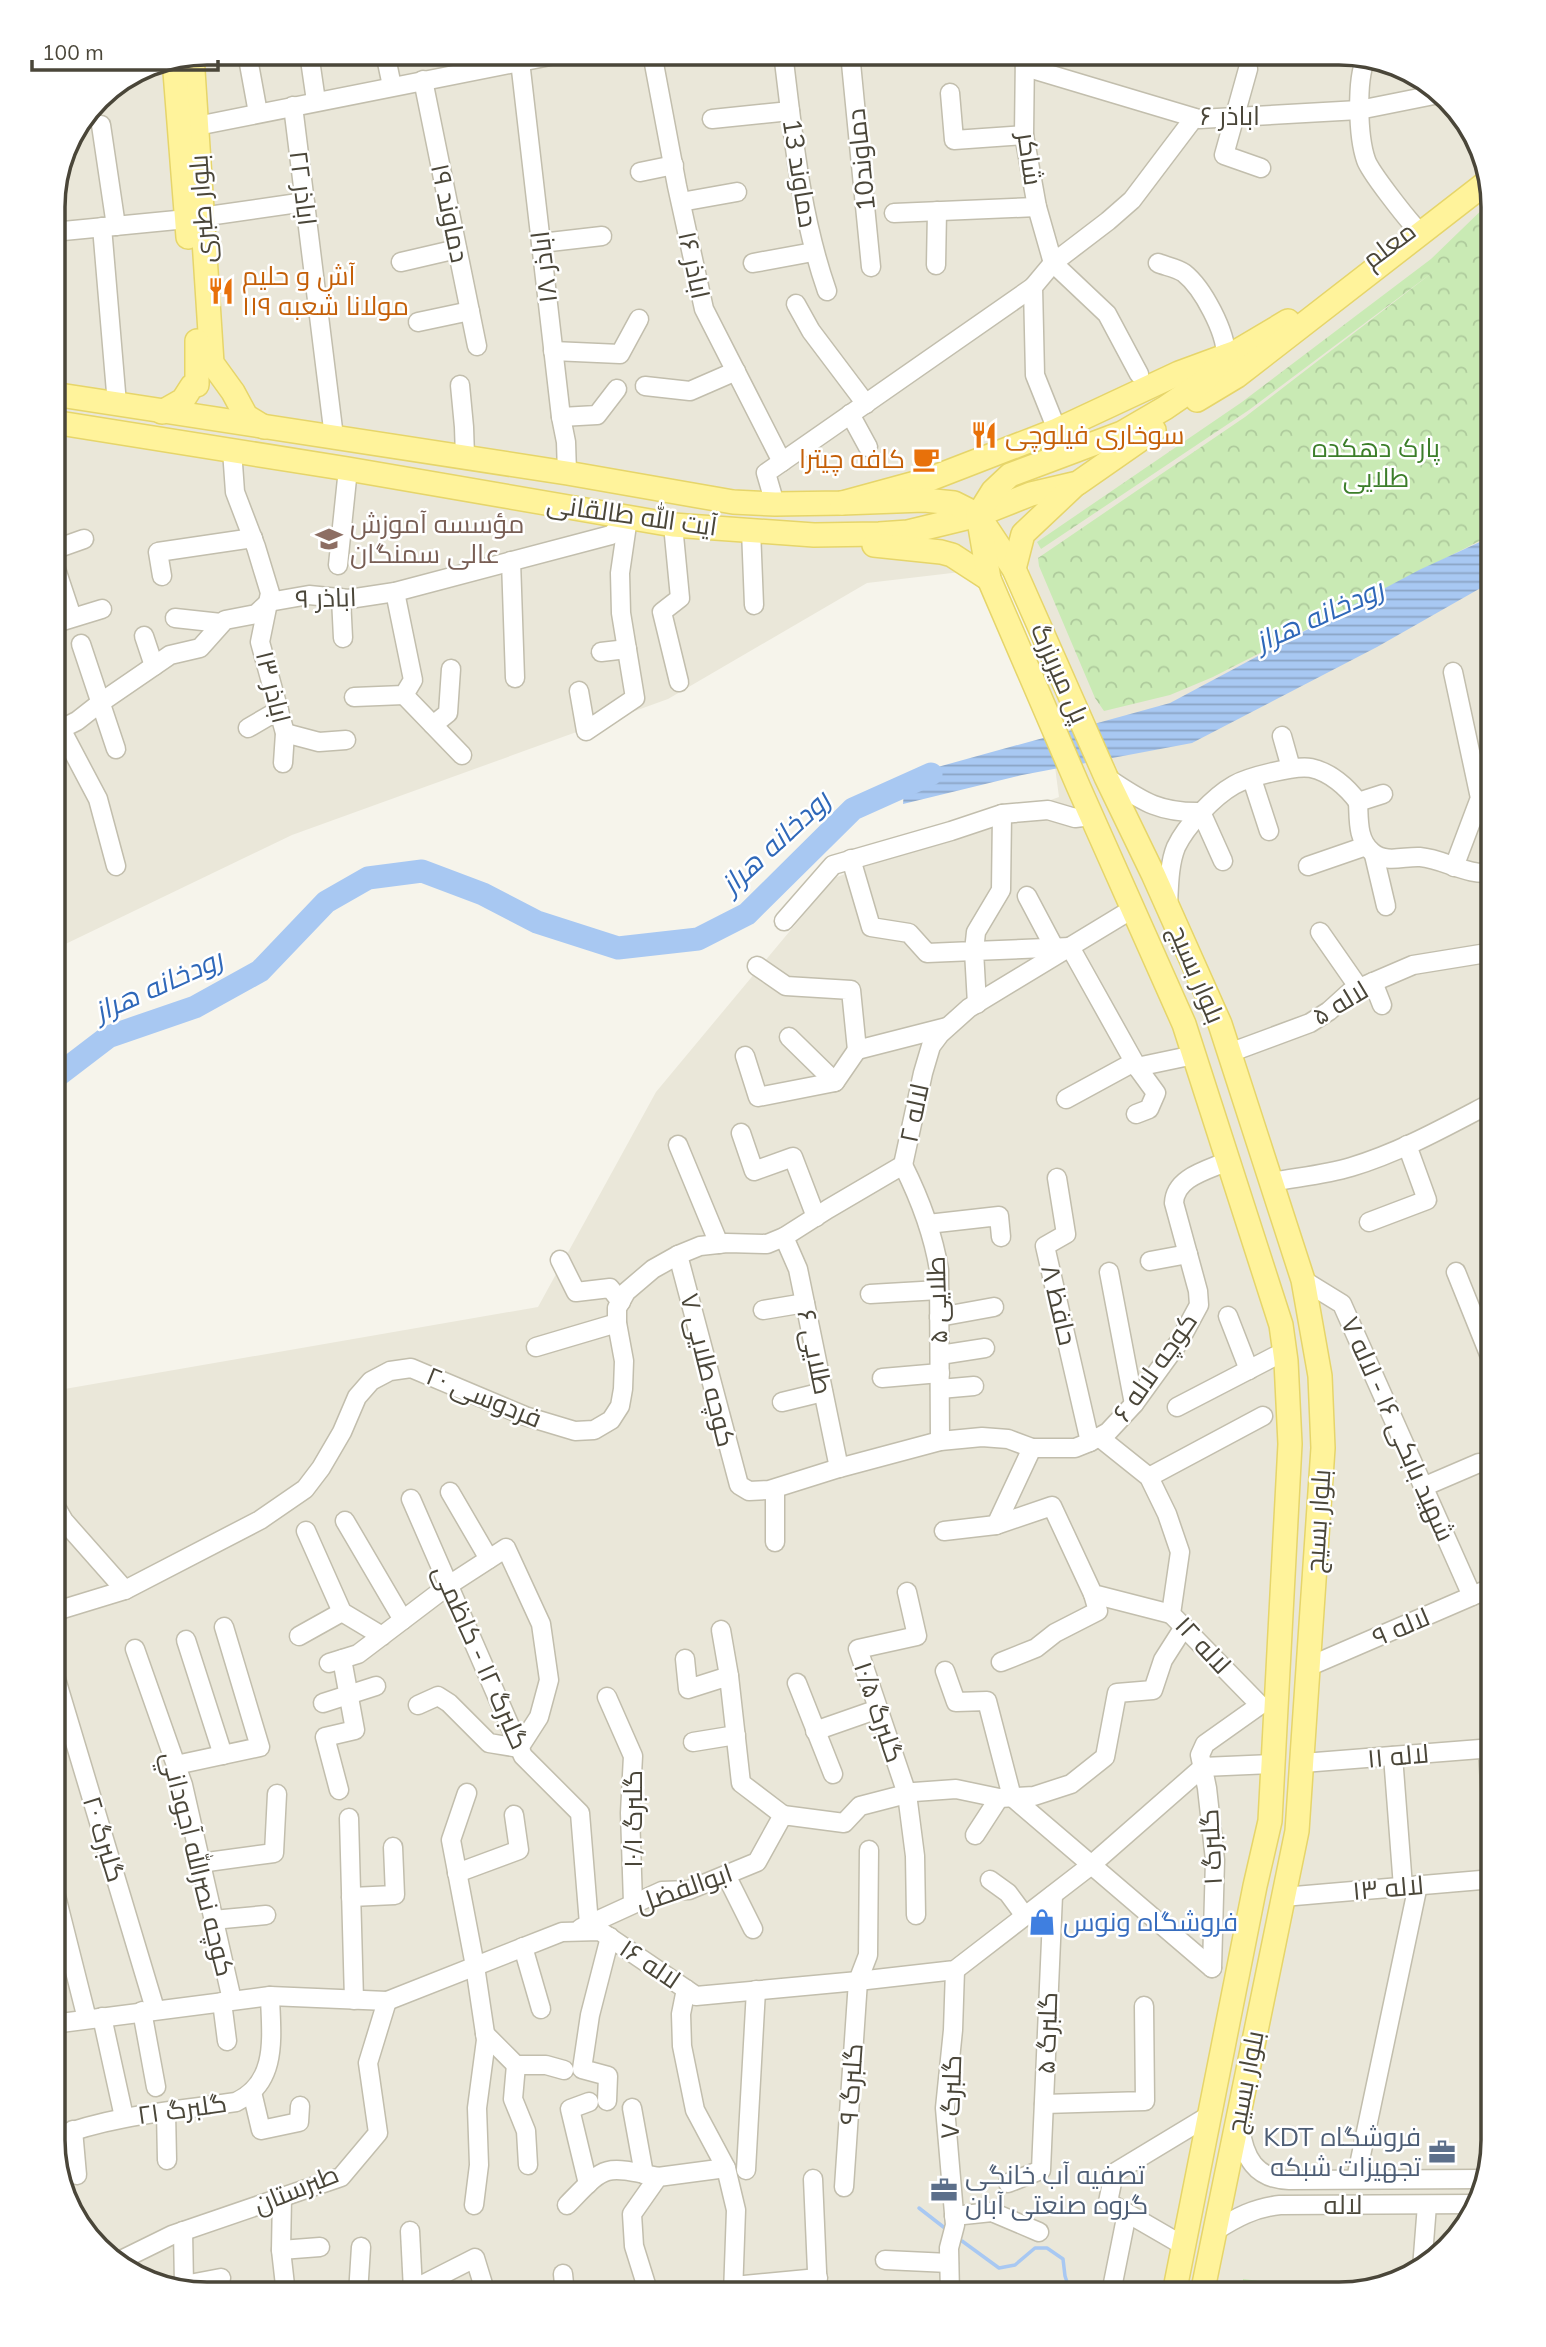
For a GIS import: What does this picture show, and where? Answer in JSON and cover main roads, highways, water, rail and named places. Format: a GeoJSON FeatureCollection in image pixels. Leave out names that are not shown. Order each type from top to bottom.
{"type":"FeatureCollection","features":[{"type":"Feature","properties":{"kind":"main road","name":"بلوار طبری"},"geometry":{"type":"LineString","coordinates":[[193,65],[197,126],[195,218]]}},
{"type":"Feature","properties":{"kind":"main road","name":"بلوار طبری"},"geometry":{"type":"LineString","coordinates":[[175,68],[195,218],[205,361]]}},
{"type":"Feature","properties":{"kind":"main road","name":"معلم"},"geometry":{"type":"LineString","coordinates":[[1226,356],[1294,317],[1414,226],[1479,184]]}},
{"type":"Feature","properties":{"kind":"main road","name":"آیت الله طالقانی"},"geometry":{"type":"LineString","coordinates":[[65,424],[673,525],[814,535],[908,532],[978,515],[1031,494],[1078,482],[1186,407],[1237,376],[1479,184]]}},
{"type":"Feature","properties":{"kind":"main road","name":"آیت الله طالقانی"},"geometry":{"type":"LineString","coordinates":[[65,396],[568,473],[733,502],[842,503],[930,479],[1057,430],[1167,378],[1226,356]]}},
{"type":"Feature","properties":{"kind":"main road"},"geometry":{"type":"LineString","coordinates":[[842,503],[908,500],[954,503],[978,515],[993,491],[1010,475],[1122,433],[1203,382],[1226,356]]}},
{"type":"Feature","properties":{"kind":"main road"},"geometry":{"type":"LineString","coordinates":[[162,412],[183,400],[192,386],[197,385],[205,361],[233,392],[246,416],[264,427]]}},
{"type":"Feature","properties":{"kind":"main road"},"geometry":{"type":"LineString","coordinates":[[1021,471],[1015,478],[1016,487],[1023,493],[1031,494]]}},
{"type":"Feature","properties":{"kind":"main road"},"geometry":{"type":"LineString","coordinates":[[1014,569],[1023,534],[1078,482]]}},
{"type":"Feature","properties":{"kind":"main road"},"geometry":{"type":"LineString","coordinates":[[908,500],[916,506],[919,515],[917,525],[908,532]]}},
{"type":"Feature","properties":{"kind":"main road","name":"پل میربزرگ"},"geometry":{"type":"LineString","coordinates":[[978,515],[1014,569],[1106,777]]}},
{"type":"Feature","properties":{"kind":"main road","name":"پل میربزرگ"},"geometry":{"type":"LineString","coordinates":[[978,515],[989,579],[1079,788]]}},
{"type":"Feature","properties":{"kind":"main road"},"geometry":{"type":"LineString","coordinates":[[814,535],[941,552],[952,555],[989,579]]}},
{"type":"Feature","properties":{"kind":"main road","name":"بلوار بسیج"},"geometry":{"type":"LineString","coordinates":[[1106,777],[1220,1024],[1303,1280],[1320,1376],[1323,1448],[1297,1831],[1204,2282]]}},
{"type":"Feature","properties":{"kind":"main road","name":"بلوار بسیج"},"geometry":{"type":"LineString","coordinates":[[1079,788],[1185,1024],[1281,1325],[1284,1351],[1290,1448],[1270,1821],[1176,2282]]}},
{"type":"Feature","properties":{"kind":"main road"},"geometry":{"type":"LineString","coordinates":[[1129,898],[1126,870],[1132,864],[1141,863],[1153,874]]}},
{"type":"Feature","properties":{"kind":"main road"},"geometry":{"type":"LineString","coordinates":[[1290,1448],[1323,1448]]}},
{"type":"Feature","properties":{"kind":"main road"},"geometry":{"type":"LineString","coordinates":[[1209,2120],[1207,2152],[1195,2221],[1198,2226],[1215,2231]]}},
{"type":"Feature","properties":{"kind":"main road"},"geometry":{"type":"LineString","coordinates":[[1182,2254],[1189,2266],[1190,2282]]}},
{"type":"Feature","properties":{"kind":"water"},"geometry":{"type":"Polygon","coordinates":[[[1481,542],[1481,588],[1377,647],[1192,743],[1022,775],[903,804],[905,776],[1170,703],[1419,570],[1481,542]]]}},
{"type":"Feature","properties":{"kind":"waterway","name":"رودخانه هراز"},"geometry":{"type":"LineString","coordinates":[[65,1070],[108,1037],[195,1007],[260,971],[326,902],[368,878],[422,871],[483,894],[537,922],[618,948],[698,939],[747,914],[853,809],[931,774]]}},
{"type":"Feature","properties":{"kind":"waterway"},"geometry":{"type":"LineString","coordinates":[[919,2208],[946,2229]]}},
{"type":"Feature","properties":{"kind":"waterway"},"geometry":{"type":"LineString","coordinates":[[962,2241],[999,2268],[1015,2265],[1035,2248],[1047,2248],[1063,2259],[1067,2282]]}},
{"type":"Feature","properties":{"kind":"place","name":"آش و حلیم مولانا شعبه ۱۱۹"},"geometry":{"type":"Point","coordinates":[221,291]}},
{"type":"Feature","properties":{"kind":"place","name":"سوخاری فیلوچی"},"geometry":{"type":"Point","coordinates":[984,435]}},
{"type":"Feature","properties":{"kind":"place","name":"کافه چیترا"},"geometry":{"type":"Point","coordinates":[926,459]}},
{"type":"Feature","properties":{"kind":"place","name":"مؤسسه آموزش عالی سمنگان"},"geometry":{"type":"Point","coordinates":[329,539]}},
{"type":"Feature","properties":{"kind":"place","name":"فروشگاه ونوس"},"geometry":{"type":"Point","coordinates":[1042,1922]}},
{"type":"Feature","properties":{"kind":"place","name":"KDT فروشگاه تجهیزات شبکه"},"geometry":{"type":"Point","coordinates":[1442,2152]}},
{"type":"Feature","properties":{"kind":"place","name":"تصفیه آب خانگی گروه صنعتی آبان"},"geometry":{"type":"Point","coordinates":[944,2190]}},
{"type":"Feature","properties":{"kind":"park label","name":"پارک دهکده طلایی"},"geometry":{"type":"Point","coordinates":[1376,463]}}]}
